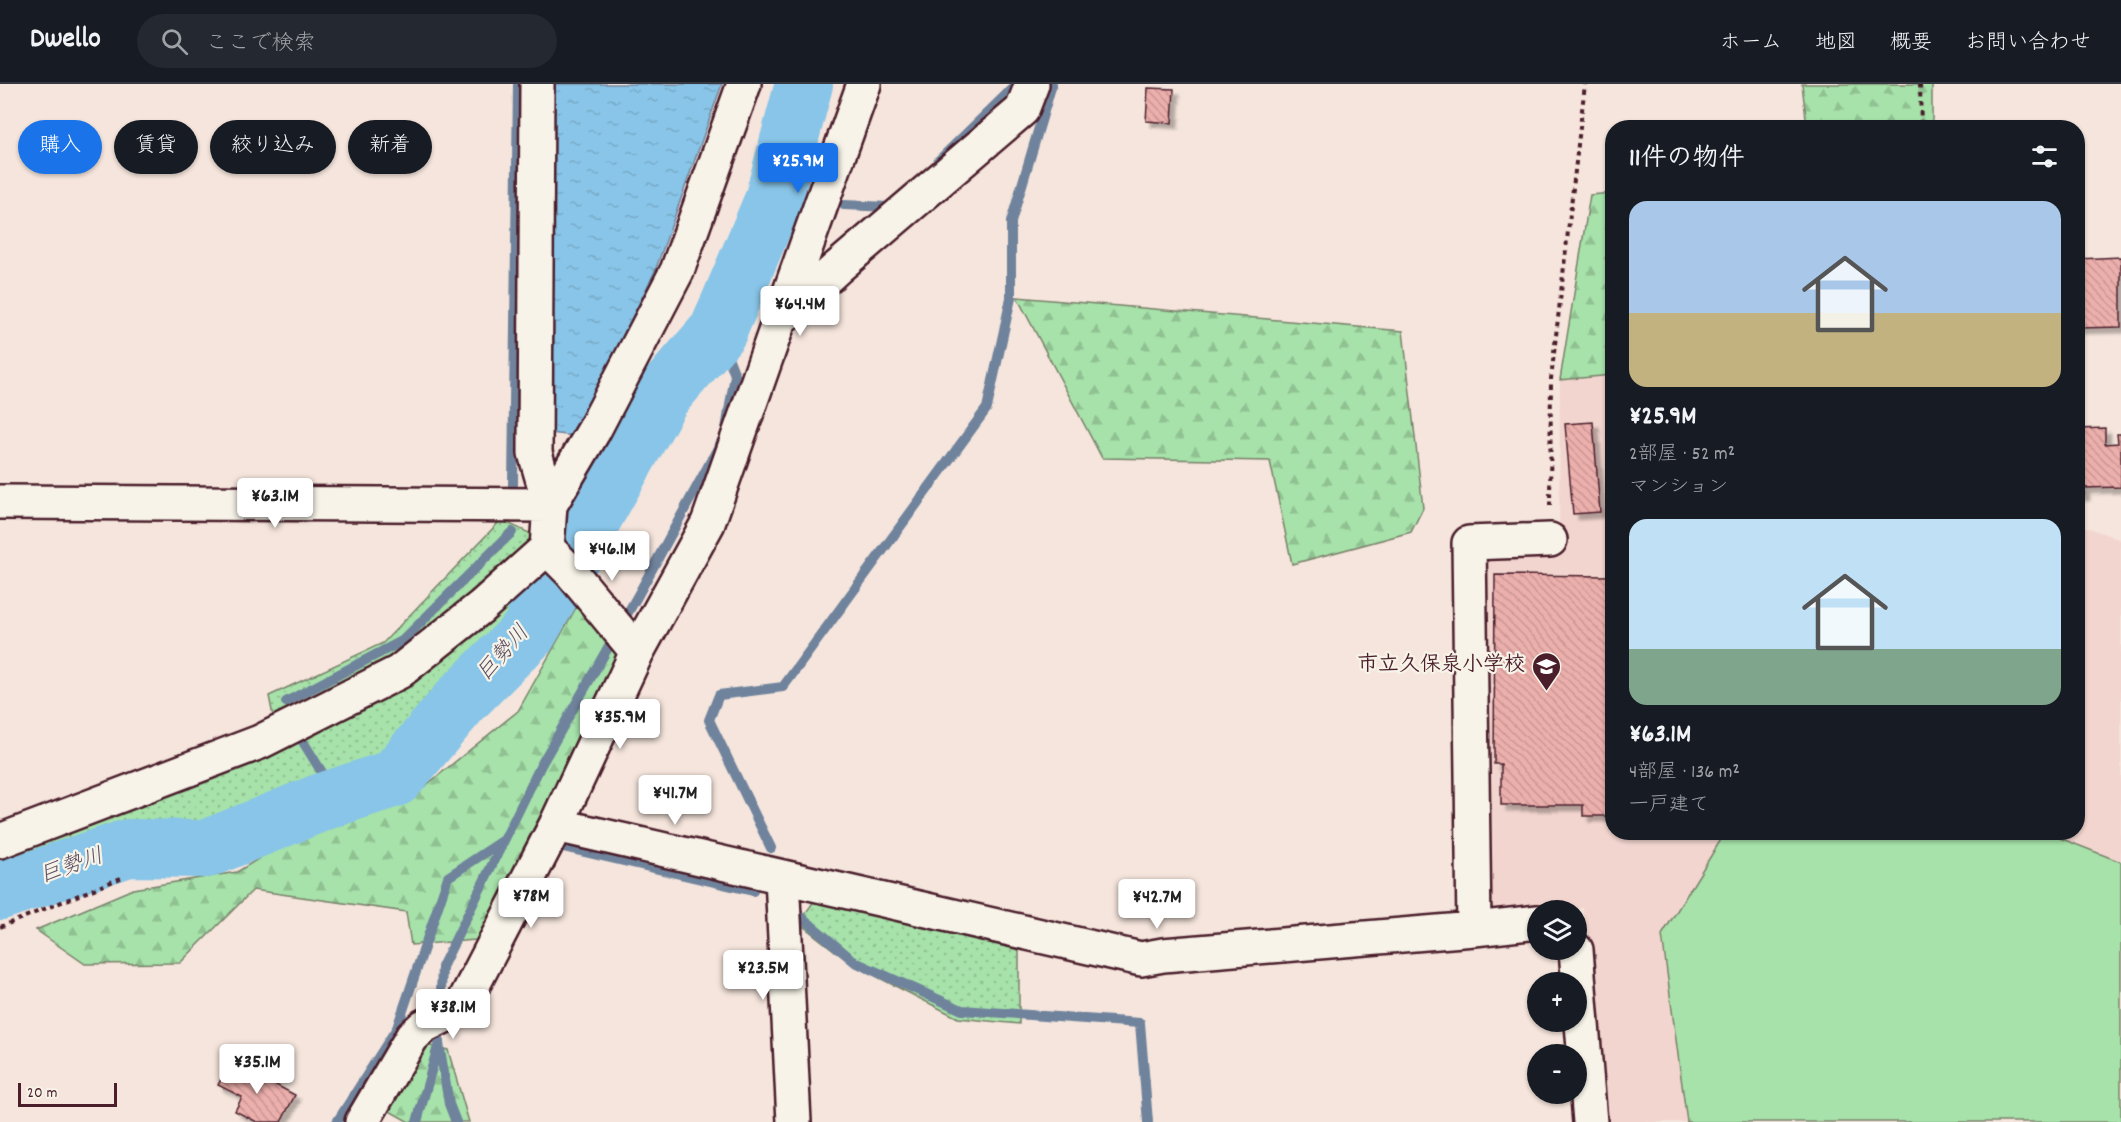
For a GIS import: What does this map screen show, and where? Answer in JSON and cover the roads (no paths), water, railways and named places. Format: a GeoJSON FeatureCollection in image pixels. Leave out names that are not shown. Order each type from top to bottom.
{"type":"FeatureCollection","features":[{"type":"Feature","properties":{"kind":"street"},"geometry":{"type":"LineString","coordinates":[[0,841],[260,742],[399,672],[481,607],[547,548],[550,505],[535,453],[537,84]]}},
{"type":"Feature","properties":{"kind":"street"},"geometry":{"type":"LineString","coordinates":[[550,505],[593,432],[677,271],[744,84]]}},
{"type":"Feature","properties":{"kind":"street"},"geometry":{"type":"LineString","coordinates":[[362,1122],[412,1037],[424,1026],[461,1008],[556,825],[637,652],[708,523],[864,84]]}},
{"type":"Feature","properties":{"kind":"street"},"geometry":{"type":"LineString","coordinates":[[779,321],[838,267],[1022,111],[1032,84]]}},
{"type":"Feature","properties":{"kind":"street"},"geometry":{"type":"LineString","coordinates":[[0,502],[550,505]]}},
{"type":"Feature","properties":{"kind":"street"},"geometry":{"type":"LineString","coordinates":[[1474,929],[1469,543],[1550,540]]}},
{"type":"Feature","properties":{"kind":"street"},"geometry":{"type":"LineString","coordinates":[[547,548],[570,571],[637,652]]}},
{"type":"Feature","properties":{"kind":"street"},"geometry":{"type":"LineString","coordinates":[[556,825],[1141,959],[1163,955],[1527,923]]}},
{"type":"Feature","properties":{"kind":"street"},"geometry":{"type":"LineString","coordinates":[[782,877],[794,1122]]}},
{"type":"Feature","properties":{"kind":"street"},"geometry":{"type":"LineString","coordinates":[[1577,960],[1590,1122]]}},
{"type":"Feature","properties":{"kind":"water"},"geometry":{"type":"Polygon","coordinates":[[[549,84],[722,84],[655,271],[574,436],[543,432],[549,84]]]}},
{"type":"Feature","properties":{"kind":"waterway"},"geometry":{"type":"LineString","coordinates":[[513,485],[518,84]]}},
{"type":"Feature","properties":{"kind":"waterway","name":"巨勢川"},"geometry":{"type":"LineString","coordinates":[[0,891],[128,848],[206,849],[322,802],[395,778],[462,699],[528,633],[661,397],[718,331],[773,201],[804,84]]}},
{"type":"Feature","properties":{"kind":"waterway"},"geometry":{"type":"LineString","coordinates":[[938,161],[1017,84]]}},
{"type":"Feature","properties":{"kind":"waterway"},"geometry":{"type":"LineString","coordinates":[[771,848],[709,720],[719,695],[783,687],[987,408],[1011,298],[1011,222],[1052,84]]}},
{"type":"Feature","properties":{"kind":"waterway"},"geometry":{"type":"LineString","coordinates":[[844,205],[889,207],[894,203]]}},
{"type":"Feature","properties":{"kind":"waterway"},"geometry":{"type":"LineString","coordinates":[[456,1122],[449,1104],[439,1043],[442,967],[541,765],[638,595],[725,435],[735,375],[718,331]]}},
{"type":"Feature","properties":{"kind":"waterway"},"geometry":{"type":"LineString","coordinates":[[286,702],[402,641],[512,532]]}},
{"type":"Feature","properties":{"kind":"waterway"},"geometry":{"type":"LineString","coordinates":[[302,740],[323,774],[322,802]]}},
{"type":"Feature","properties":{"kind":"waterway"},"geometry":{"type":"LineString","coordinates":[[337,1122],[397,1028],[448,877],[504,840]]}},
{"type":"Feature","properties":{"kind":"waterway"},"geometry":{"type":"LineString","coordinates":[[567,848],[753,891]]}},
{"type":"Feature","properties":{"kind":"waterway"},"geometry":{"type":"LineString","coordinates":[[798,914],[855,962],[962,1010],[1140,1023],[1148,1122]]}},
{"type":"Feature","properties":{"kind":"waterway"},"geometry":{"type":"LineString","coordinates":[[417,1122],[438,1046]]}},
{"type":"Feature","properties":{"kind":"place","name":"市立久保泉小学校"},"geometry":{"type":"Point","coordinates":[1546,692]}}]}
